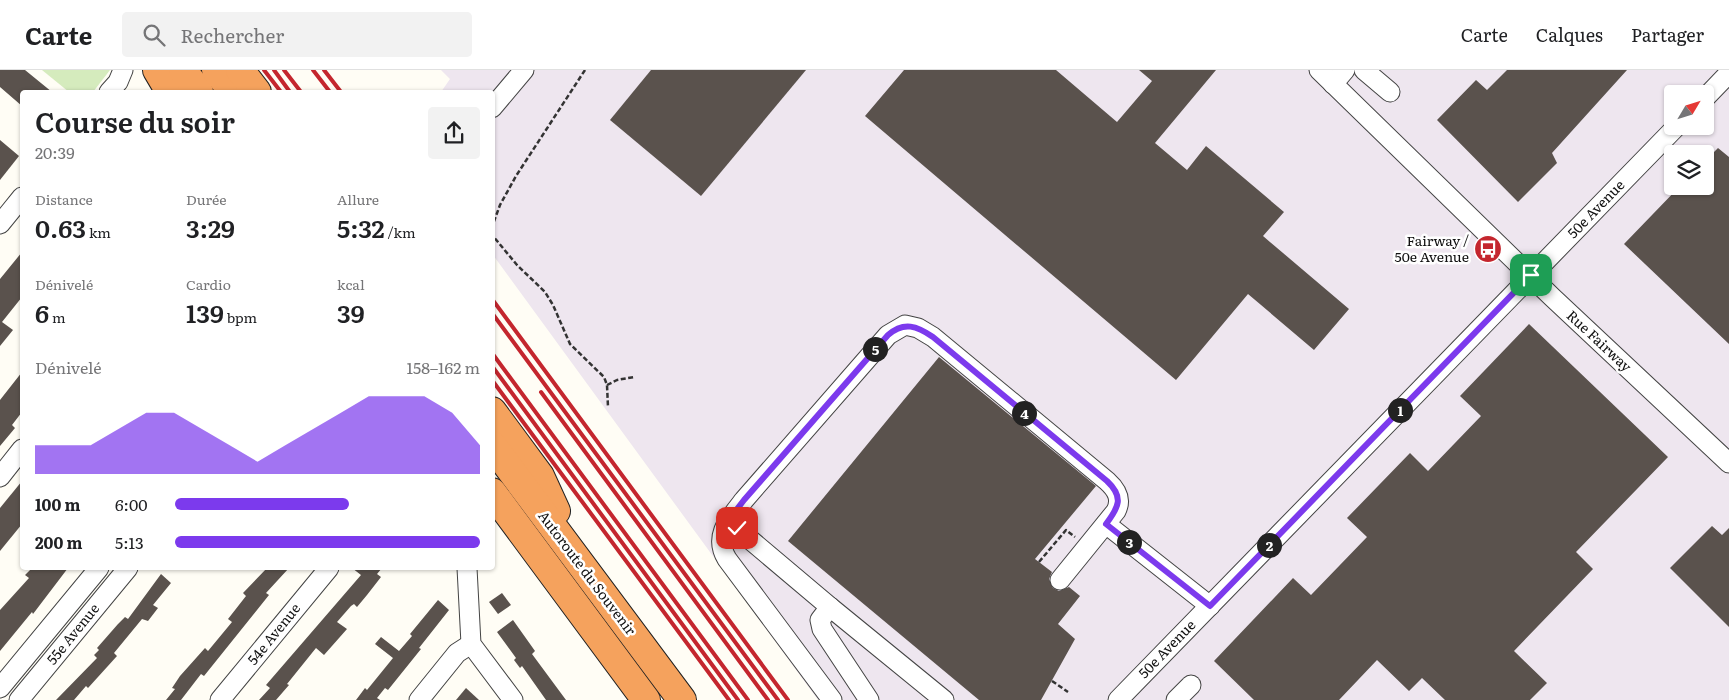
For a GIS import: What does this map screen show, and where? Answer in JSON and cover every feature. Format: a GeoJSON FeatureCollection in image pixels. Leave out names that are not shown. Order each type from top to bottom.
{"type":"FeatureCollection","features":[{"type":"Feature","properties":{"kind":"highway"},"geometry":{"type":"LineString","coordinates":[[157,70],[169,90]]}},
{"type":"Feature","properties":{"kind":"highway"},"geometry":{"type":"LineString","coordinates":[[182,70],[197,90]]}},
{"type":"Feature","properties":{"kind":"highway"},"geometry":{"type":"LineString","coordinates":[[216,70],[231,90]]}},
{"type":"Feature","properties":{"kind":"highway"},"geometry":{"type":"LineString","coordinates":[[240,70],[255,90]]}},
{"type":"Feature","properties":{"kind":"highway"},"geometry":{"type":"LineString","coordinates":[[495,414],[540,476],[581,565]]}},
{"type":"Feature","properties":{"kind":"highway","name":"Autoroute du Souvenir"},"geometry":{"type":"LineString","coordinates":[[495,449],[682,700]]}},
{"type":"Feature","properties":{"kind":"highway","name":"Autoroute du Souvenir"},"geometry":{"type":"LineString","coordinates":[[495,496],[646,700]]}},
{"type":"Feature","properties":{"kind":"highway"},"geometry":{"type":"LineString","coordinates":[[495,520],[528,540]]}},
{"type":"Feature","properties":{"kind":"street"},"geometry":{"type":"LineString","coordinates":[[111,90],[118,82],[122,70]]}},
{"type":"Feature","properties":{"kind":"street"},"geometry":{"type":"LineString","coordinates":[[495,104],[524,70]]}},
{"type":"Feature","properties":{"kind":"street","name":"Rue Fairway"},"geometry":{"type":"LineString","coordinates":[[1320,70],[1339,77],[1531,275],[1729,463]]}},
{"type":"Feature","properties":{"kind":"street"},"geometry":{"type":"LineString","coordinates":[[1364,70],[1390,92]]}},
{"type":"Feature","properties":{"kind":"street"},"geometry":{"type":"LineString","coordinates":[[1714,89],[1729,73]]}},
{"type":"Feature","properties":{"kind":"street","name":"50e Avenue"},"geometry":{"type":"LineString","coordinates":[[1122,699],[1668,135]]}},
{"type":"Feature","properties":{"kind":"street"},"geometry":{"type":"LineString","coordinates":[[0,224],[20,199]]}},
{"type":"Feature","properties":{"kind":"street"},"geometry":{"type":"LineString","coordinates":[[832,700],[724,553],[721,535],[728,521],[862,364],[888,335],[905,326],[918,328],[933,337],[1118,493],[1119,505],[1106,524],[1060,580]]}},
{"type":"Feature","properties":{"kind":"street"},"geometry":{"type":"LineString","coordinates":[[0,477],[20,452]]}},
{"type":"Feature","properties":{"kind":"street"},"geometry":{"type":"LineString","coordinates":[[728,521],[944,700]]}},
{"type":"Feature","properties":{"kind":"street"},"geometry":{"type":"LineString","coordinates":[[1106,524],[1210,606]]}},
{"type":"Feature","properties":{"kind":"street","name":"55e Avenue"},"geometry":{"type":"LineString","coordinates":[[0,688],[97,570]]}},
{"type":"Feature","properties":{"kind":"street","name":"55e Avenue"},"geometry":{"type":"LineString","coordinates":[[19,700],[126,570]]}},
{"type":"Feature","properties":{"kind":"street","name":"54e Avenue"},"geometry":{"type":"LineString","coordinates":[[220,700],[326,570]]}},
{"type":"Feature","properties":{"kind":"street"},"geometry":{"type":"LineString","coordinates":[[467,570],[471,644],[513,700]]}},
{"type":"Feature","properties":{"kind":"street"},"geometry":{"type":"LineString","coordinates":[[830,607],[820,620],[822,629],[869,700]]}},
{"type":"Feature","properties":{"kind":"street"},"geometry":{"type":"LineString","coordinates":[[418,700],[457,653],[471,644]]}},
{"type":"Feature","properties":{"kind":"street"},"geometry":{"type":"LineString","coordinates":[[1176,700],[1191,685]]}},
{"type":"Feature","properties":{"kind":"path"},"geometry":{"type":"LineString","coordinates":[[495,219],[500,205],[516,176],[585,70]]}},
{"type":"Feature","properties":{"kind":"path"},"geometry":{"type":"LineString","coordinates":[[495,238],[517,265],[545,292],[553,305],[570,344],[598,369],[607,385],[608,407]]}},
{"type":"Feature","properties":{"kind":"path"},"geometry":{"type":"LineString","coordinates":[[607,385],[617,380],[634,377]]}},
{"type":"Feature","properties":{"kind":"path"},"geometry":{"type":"LineString","coordinates":[[1039,562],[1066,530],[1073,536]]}},
{"type":"Feature","properties":{"kind":"path"},"geometry":{"type":"LineString","coordinates":[[1052,681],[1068,692]]}},
{"type":"Feature","properties":{"kind":"shaded area"},"geometry":{"type":"Polygon","coordinates":[[[441,70],[1729,70],[1729,700],[818,700],[495,258],[495,90],[442,90],[450,79],[441,70]]]}},
{"type":"Feature","properties":{"kind":"green space"},"geometry":{"type":"Polygon","coordinates":[[[42,70],[110,70],[95,90],[67,90],[42,70]]]}},
{"type":"Feature","properties":{"kind":"building"},"geometry":{"type":"Polygon","coordinates":[[[0,70],[25,70],[50,90],[20,90],[20,104],[0,87],[0,70]]]}},
{"type":"Feature","properties":{"kind":"building"},"geometry":{"type":"Polygon","coordinates":[[[651,70],[806,70],[701,196],[610,120],[651,70]]]}},
{"type":"Feature","properties":{"kind":"building"},"geometry":{"type":"Polygon","coordinates":[[[904,70],[1056,70],[1117,122],[1152,81],[1139,70],[1216,70],[1155,143],[1187,170],[1206,146],[1284,212],[1263,236],[1349,309],[1314,350],[1248,294],[1176,380],[865,116],[904,70]]]}},
{"type":"Feature","properties":{"kind":"building"},"geometry":{"type":"Polygon","coordinates":[[[1507,70],[1627,70],[1552,153],[1557,163],[1518,202],[1437,120],[1476,80],[1487,90],[1507,70]]]}},
{"type":"Feature","properties":{"kind":"building"},"geometry":{"type":"Polygon","coordinates":[[[0,140],[19,156],[0,180],[0,140]]]}},
{"type":"Feature","properties":{"kind":"building"},"geometry":{"type":"Polygon","coordinates":[[[1718,148],[1729,157],[1729,344],[1624,244],[1671,195],[1714,195],[1714,152],[1718,148]]]}},
{"type":"Feature","properties":{"kind":"building"},"geometry":{"type":"Polygon","coordinates":[[[20,254],[20,300],[2,322],[13,330],[0,346],[0,279],[20,254]]]}},
{"type":"Feature","properties":{"kind":"building"},"geometry":{"type":"Polygon","coordinates":[[[1529,324],[1668,457],[1576,552],[1593,569],[1514,651],[1547,683],[1530,700],[1445,700],[1422,678],[1409,691],[1377,660],[1339,700],[1254,700],[1214,661],[1293,578],[1311,595],[1367,537],[1347,518],[1410,453],[1428,471],[1481,416],[1460,396],[1529,324]]]}},
{"type":"Feature","properties":{"kind":"building"},"geometry":{"type":"Polygon","coordinates":[[[939,357],[1096,486],[1035,559],[1052,572],[1049,579],[1053,588],[1059,591],[1069,587],[1080,596],[1058,624],[1075,639],[1041,700],[979,700],[788,541],[939,357]]]}},
{"type":"Feature","properties":{"kind":"building"},"geometry":{"type":"Polygon","coordinates":[[[20,375],[20,415],[12,425],[15,428],[0,446],[0,400],[20,375]]]}},
{"type":"Feature","properties":{"kind":"building"},"geometry":{"type":"Polygon","coordinates":[[[20,483],[20,526],[0,551],[0,508],[20,483]]]}},
{"type":"Feature","properties":{"kind":"building"},"geometry":{"type":"Polygon","coordinates":[[[1712,526],[1722,535],[1729,528],[1729,627],[1670,568],[1712,526]]]}},
{"type":"Feature","properties":{"kind":"building"},"geometry":{"type":"Polygon","coordinates":[[[30,570],[66,570],[33,614],[32,612],[0,651],[0,610],[29,578],[25,575],[30,570]]]}},
{"type":"Feature","properties":{"kind":"building"},"geometry":{"type":"Polygon","coordinates":[[[265,570],[287,570],[266,593],[269,595],[204,676],[201,674],[181,700],[166,700],[175,689],[172,688],[180,676],[205,648],[208,651],[232,622],[228,619],[246,596],[243,593],[265,570]]]}},
{"type":"Feature","properties":{"kind":"building"},"geometry":{"type":"Polygon","coordinates":[[[355,570],[380,570],[377,574],[381,577],[357,607],[354,604],[351,606],[337,622],[347,629],[324,655],[316,648],[276,700],[259,700],[270,688],[266,685],[361,575],[355,570]]]}},
{"type":"Feature","properties":{"kind":"building"},"geometry":{"type":"Polygon","coordinates":[[[161,574],[171,583],[153,605],[158,608],[148,621],[142,619],[114,653],[117,656],[88,688],[86,686],[74,700],[56,700],[97,658],[94,655],[99,650],[97,648],[125,617],[128,619],[161,574]]]}},
{"type":"Feature","properties":{"kind":"building"},"geometry":{"type":"Polygon","coordinates":[[[502,593],[511,605],[498,614],[489,602],[502,593]]]}},
{"type":"Feature","properties":{"kind":"building"},"geometry":{"type":"Polygon","coordinates":[[[438,600],[449,610],[388,690],[385,688],[377,698],[380,700],[356,700],[365,688],[367,690],[393,658],[375,644],[381,637],[399,651],[412,636],[410,634],[438,600]]]}},
{"type":"Feature","properties":{"kind":"building"},"geometry":{"type":"Polygon","coordinates":[[[513,620],[535,651],[532,654],[566,700],[546,700],[522,666],[520,668],[514,660],[516,658],[497,632],[513,620]]]}},
{"type":"Feature","properties":{"kind":"building"},"geometry":{"type":"Polygon","coordinates":[[[466,688],[479,700],[456,700],[466,688]]]}},
{"type":"Feature","properties":{"kind":"railway"},"geometry":{"type":"LineString","coordinates":[[264,70],[279,90]]}},
{"type":"Feature","properties":{"kind":"railway"},"geometry":{"type":"LineString","coordinates":[[274,70],[289,90]]}},
{"type":"Feature","properties":{"kind":"railway"},"geometry":{"type":"LineString","coordinates":[[284,70],[299,90]]}},
{"type":"Feature","properties":{"kind":"railway"},"geometry":{"type":"LineString","coordinates":[[313,70],[328,90]]}},
{"type":"Feature","properties":{"kind":"railway"},"geometry":{"type":"LineString","coordinates":[[324,70],[339,90]]}},
{"type":"Feature","properties":{"kind":"railway"},"geometry":{"type":"LineString","coordinates":[[495,303],[788,700]]}},
{"type":"Feature","properties":{"kind":"railway"},"geometry":{"type":"LineString","coordinates":[[495,317],[778,700]]}},
{"type":"Feature","properties":{"kind":"railway"},"geometry":{"type":"LineString","coordinates":[[495,357],[748,700]]}},
{"type":"Feature","properties":{"kind":"railway"},"geometry":{"type":"LineString","coordinates":[[495,370],[738,700]]}},
{"type":"Feature","properties":{"kind":"railway"},"geometry":{"type":"LineString","coordinates":[[495,384],[729,700]]}},
{"type":"Feature","properties":{"kind":"railway"},"geometry":{"type":"LineString","coordinates":[[541,392],[768,700]]}},
{"type":"Feature","properties":{"kind":"place","name":"Fairway / 50e Avenue"},"geometry":{"type":"Point","coordinates":[1488,249]}},
{"type":"Feature","properties":{"kind":"route"},"geometry":{"type":"LineString","coordinates":[[737,528],[728,521],[744,500],[888,335],[899,327],[912,326],[933,337],[1107,481],[1118,493],[1119,505],[1106,524],[1181,581],[1210,606],[1531,275]]}}]}
